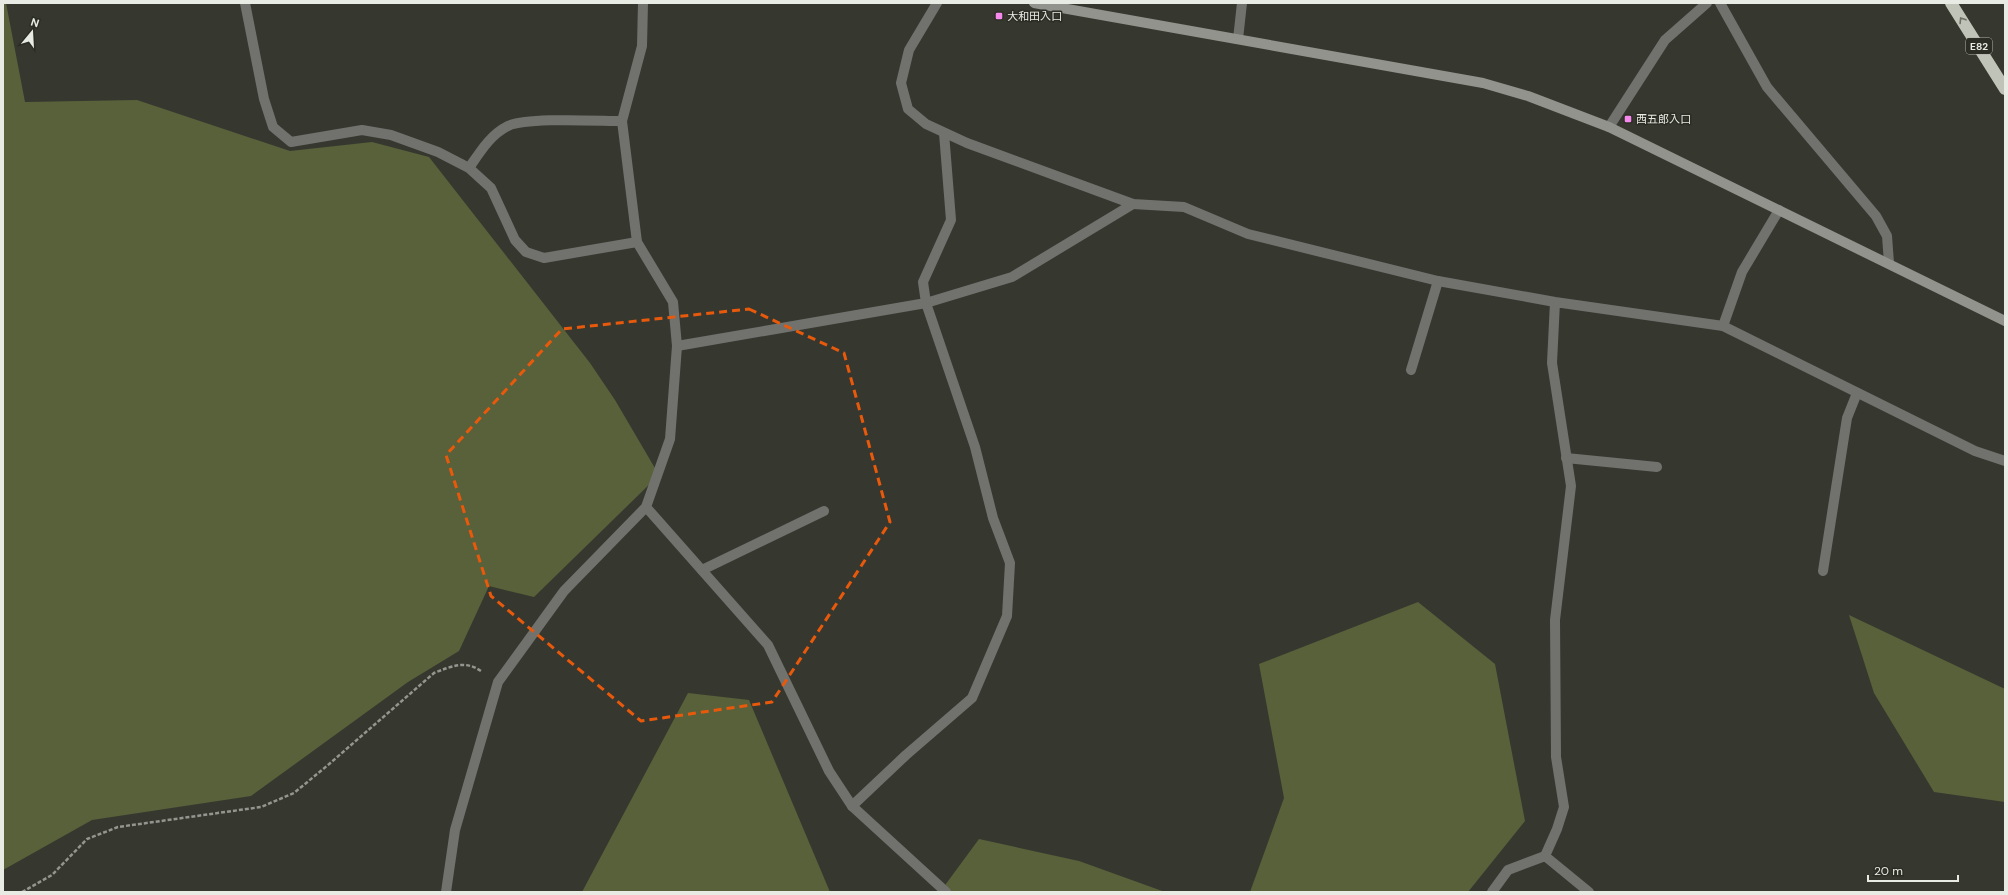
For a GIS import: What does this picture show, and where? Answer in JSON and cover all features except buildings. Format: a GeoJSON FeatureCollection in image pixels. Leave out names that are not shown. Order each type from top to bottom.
{"type":"FeatureCollection","features":[{"type":"Feature","properties":{"kind":"highway","name":"E82"},"geometry":{"type":"LineString","coordinates":[[1952,3],[2005,89]]}},
{"type":"Feature","properties":{"kind":"street"},"geometry":{"type":"LineString","coordinates":[[245,3],[264,99],[273,127],[291,142],[362,130],[391,135],[438,152],[469,168],[491,188],[515,240],[526,252],[544,258],[637,242]]}},
{"type":"Feature","properties":{"kind":"street"},"geometry":{"type":"LineString","coordinates":[[446,892],[455,830],[498,682],[564,591],[646,507],[670,439],[677,346],[673,302],[637,242],[622,120],[642,46],[643,3]]}},
{"type":"Feature","properties":{"kind":"street"},"geometry":{"type":"LineString","coordinates":[[937,3],[909,50],[902,83],[908,109],[926,124],[944,133],[1133,204],[1184,207],[1248,234],[1438,281],[1555,302],[1723,326],[1975,451],[2005,460]]}},
{"type":"Feature","properties":{"kind":"street"},"geometry":{"type":"LineString","coordinates":[[1034,3],[1483,83],[1528,96],[1609,127],[2005,321]]}},
{"type":"Feature","properties":{"kind":"street"},"geometry":{"type":"LineString","coordinates":[[1238,39],[1242,3]]}},
{"type":"Feature","properties":{"kind":"street"},"geometry":{"type":"LineString","coordinates":[[1609,127],[1666,40],[1707,3]]}},
{"type":"Feature","properties":{"kind":"street"},"geometry":{"type":"LineString","coordinates":[[1720,3],[1767,87],[1876,216],[1887,236],[1889,263]]}},
{"type":"Feature","properties":{"kind":"street"},"geometry":{"type":"LineString","coordinates":[[469,168],[486,142],[509,126],[528,122],[622,120]]}},
{"type":"Feature","properties":{"kind":"street"},"geometry":{"type":"LineString","coordinates":[[852,806],[906,755],[972,698],[1007,616],[1010,563],[993,518],[975,447],[926,303],[923,282],[951,220],[944,133]]}},
{"type":"Feature","properties":{"kind":"street"},"geometry":{"type":"LineString","coordinates":[[677,346],[926,303],[1012,277],[1133,204]]}},
{"type":"Feature","properties":{"kind":"street"},"geometry":{"type":"LineString","coordinates":[[1723,326],[1742,272],[1778,210]]}},
{"type":"Feature","properties":{"kind":"street"},"geometry":{"type":"LineString","coordinates":[[1411,370],[1438,281]]}},
{"type":"Feature","properties":{"kind":"street"},"geometry":{"type":"LineString","coordinates":[[1492,892],[1508,870],[1545,856],[1557,829],[1564,807],[1556,757],[1555,620],[1571,486],[1552,364],[1555,302]]}},
{"type":"Feature","properties":{"kind":"street"},"geometry":{"type":"LineString","coordinates":[[1823,571],[1847,418],[1857,393]]}},
{"type":"Feature","properties":{"kind":"street"},"geometry":{"type":"LineString","coordinates":[[1566,458],[1657,467]]}},
{"type":"Feature","properties":{"kind":"street"},"geometry":{"type":"LineString","coordinates":[[646,507],[768,645],[829,771],[852,806],[946,892]]}},
{"type":"Feature","properties":{"kind":"street"},"geometry":{"type":"LineString","coordinates":[[702,570],[824,511]]}},
{"type":"Feature","properties":{"kind":"street"},"geometry":{"type":"LineString","coordinates":[[1545,856],[1589,892]]}},
{"type":"Feature","properties":{"kind":"path"},"geometry":{"type":"LineString","coordinates":[[22,892],[52,875],[87,839],[118,827],[261,807],[294,793],[328,766],[434,673],[452,666],[471,664],[498,682]]}},
{"type":"Feature","properties":{"kind":"highlighted area"},"geometry":{"type":"Polygon","coordinates":[[[749,309],[844,353],[890,522],[772,702],[641,721],[491,596],[446,455],[562,329],[749,309]]]}},
{"type":"Feature","properties":{"kind":"green space"},"geometry":{"type":"Polygon","coordinates":[[[3,3],[6,3],[25,102],[137,100],[290,151],[372,142],[429,157],[590,363],[615,400],[659,475],[534,597],[489,586],[459,651],[408,682],[251,796],[92,820],[3,870],[3,3]]]}},
{"type":"Feature","properties":{"kind":"green space"},"geometry":{"type":"Polygon","coordinates":[[[1418,602],[1495,664],[1525,821],[1468,892],[1250,892],[1284,798],[1259,664],[1418,602]]]}},
{"type":"Feature","properties":{"kind":"green space"},"geometry":{"type":"Polygon","coordinates":[[[1849,615],[2005,689],[2005,802],[1934,792],[1874,693],[1849,615]]]}},
{"type":"Feature","properties":{"kind":"green space"},"geometry":{"type":"Polygon","coordinates":[[[688,693],[749,700],[830,892],[582,892],[688,693]]]}},
{"type":"Feature","properties":{"kind":"green space"},"geometry":{"type":"Polygon","coordinates":[[[979,839],[1079,861],[1165,892],[940,892],[979,839]]]}},
{"type":"Feature","properties":{"kind":"place","name":"大和田入口"},"geometry":{"type":"Point","coordinates":[999,16]}},
{"type":"Feature","properties":{"kind":"place","name":"西五郎入口"},"geometry":{"type":"Point","coordinates":[1628,119]}}]}
